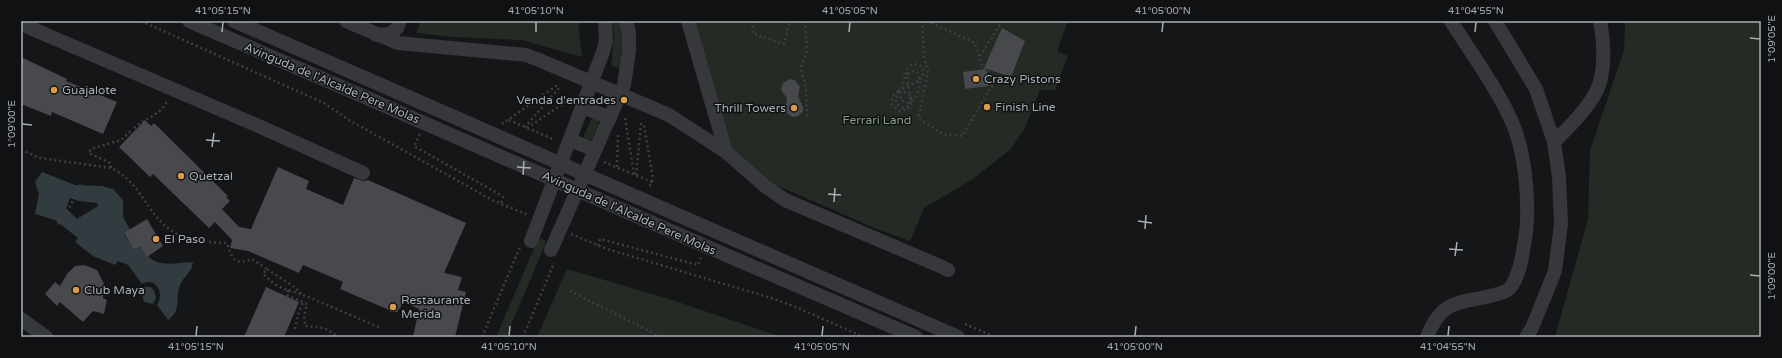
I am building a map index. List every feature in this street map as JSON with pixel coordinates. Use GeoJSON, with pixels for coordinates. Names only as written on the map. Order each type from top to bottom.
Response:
{"type":"FeatureCollection","features":[{"type":"Feature","properties":{"kind":"street","name":"Avinguda de l'Alcalde Pere Molas"},"geometry":{"type":"LineString","coordinates":[[189,21],[916,337]]}},
{"type":"Feature","properties":{"kind":"street","name":"Avinguda de l'Alcalde Pere Molas"},"geometry":{"type":"LineString","coordinates":[[234,21],[958,337]]}},
{"type":"Feature","properties":{"kind":"street"},"geometry":{"type":"LineString","coordinates":[[346,21],[388,41],[407,45],[519,54],[539,60],[669,115],[726,152],[765,186],[785,200],[948,270]]}},
{"type":"Feature","properties":{"kind":"street"},"geometry":{"type":"LineString","coordinates":[[375,34],[391,34],[397,28],[400,21]]}},
{"type":"Feature","properties":{"kind":"street"},"geometry":{"type":"LineString","coordinates":[[605,21],[606,40],[603,52],[596,72],[577,102],[569,143],[531,241],[539,234],[546,235],[552,241],[551,250],[594,154],[614,123],[624,85],[629,51],[629,32],[626,21]]}},
{"type":"Feature","properties":{"kind":"street"},"geometry":{"type":"LineString","coordinates":[[688,21],[726,152]]}},
{"type":"Feature","properties":{"kind":"street"},"geometry":{"type":"LineString","coordinates":[[1427,337],[1430,329],[1441,313],[1451,305],[1462,301],[1502,293],[1510,288],[1521,260],[1526,232],[1528,196],[1521,155],[1512,123],[1494,90],[1451,21]]}},
{"type":"Feature","properties":{"kind":"street"},"geometry":{"type":"LineString","coordinates":[[1496,21],[1536,89],[1554,142],[1561,198],[1561,224],[1555,271],[1532,328],[1526,337]]}},
{"type":"Feature","properties":{"kind":"street"},"geometry":{"type":"LineString","coordinates":[[1554,142],[1578,117],[1596,91],[1603,65],[1600,21]]}},
{"type":"Feature","properties":{"kind":"street"},"geometry":{"type":"LineString","coordinates":[[21,24],[263,128],[363,173]]}},
{"type":"Feature","properties":{"kind":"street"},"geometry":{"type":"LineString","coordinates":[[577,102],[614,123]]}},
{"type":"Feature","properties":{"kind":"street"},"geometry":{"type":"LineString","coordinates":[[569,143],[594,154]]}},
{"type":"Feature","properties":{"kind":"street"},"geometry":{"type":"LineString","coordinates":[[21,319],[46,337]]}},
{"type":"Feature","properties":{"kind":"path","name":"Avinguda de l'Alcalde Pere Molas"},"geometry":{"type":"LineString","coordinates":[[142,21],[324,103],[349,120],[501,203],[540,220]]}},
{"type":"Feature","properties":{"kind":"path"},"geometry":{"type":"LineString","coordinates":[[754,21],[752,33],[784,44],[790,21]]}},
{"type":"Feature","properties":{"kind":"path"},"geometry":{"type":"LineString","coordinates":[[805,21],[807,50],[801,68],[806,89],[807,118]]}},
{"type":"Feature","properties":{"kind":"path"},"geometry":{"type":"LineString","coordinates":[[922,21],[924,57],[928,72],[918,118],[943,134],[962,136],[992,86],[991,76],[988,70],[983,68],[975,43],[927,21]]}},
{"type":"Feature","properties":{"kind":"path"},"geometry":{"type":"LineString","coordinates":[[979,56],[1002,21]]}},
{"type":"Feature","properties":{"kind":"path"},"geometry":{"type":"LineString","coordinates":[[911,103],[901,100],[899,92],[907,69],[911,65],[918,64],[923,68],[923,74],[915,98],[909,108],[901,111],[895,109],[891,100],[892,95],[899,92],[920,80]]}},
{"type":"Feature","properties":{"kind":"path"},"geometry":{"type":"LineString","coordinates":[[911,103],[907,80],[908,74],[912,71],[917,72],[920,80]]}},
{"type":"Feature","properties":{"kind":"path"},"geometry":{"type":"LineString","coordinates":[[503,124],[556,86],[559,88],[526,128]]}},
{"type":"Feature","properties":{"kind":"path"},"geometry":{"type":"LineString","coordinates":[[134,128],[144,120],[161,111],[166,103],[171,89]]}},
{"type":"Feature","properties":{"kind":"path"},"geometry":{"type":"LineString","coordinates":[[899,92],[909,94]]}},
{"type":"Feature","properties":{"kind":"path"},"geometry":{"type":"LineString","coordinates":[[526,128],[577,102]]}},
{"type":"Feature","properties":{"kind":"path"},"geometry":{"type":"LineString","coordinates":[[624,112],[635,175]]}},
{"type":"Feature","properties":{"kind":"path"},"geometry":{"type":"LineString","coordinates":[[508,120],[569,143]]}},
{"type":"Feature","properties":{"kind":"path"},"geometry":{"type":"LineString","coordinates":[[425,123],[414,146],[503,197],[501,203]]}},
{"type":"Feature","properties":{"kind":"path"},"geometry":{"type":"LineString","coordinates":[[614,123],[617,167]]}},
{"type":"Feature","properties":{"kind":"path"},"geometry":{"type":"LineString","coordinates":[[594,154],[617,167],[635,175],[652,180],[644,124],[641,124],[635,175]]}},
{"type":"Feature","properties":{"kind":"path"},"geometry":{"type":"LineString","coordinates":[[111,168],[110,163],[89,153],[90,149],[122,140],[131,131]]}},
{"type":"Feature","properties":{"kind":"path"},"geometry":{"type":"LineString","coordinates":[[21,150],[40,158],[111,168],[124,175],[140,193],[160,221],[176,234],[193,240],[227,243],[232,257],[237,261],[244,262],[252,259],[286,283],[298,289],[301,294]]}},
{"type":"Feature","properties":{"kind":"path"},"geometry":{"type":"LineString","coordinates":[[58,224],[71,205],[80,184]]}},
{"type":"Feature","properties":{"kind":"path"},"geometry":{"type":"LineString","coordinates":[[560,229],[598,246],[771,298],[798,308],[864,337]]}},
{"type":"Feature","properties":{"kind":"path"},"geometry":{"type":"LineString","coordinates":[[598,246],[600,239],[687,262]]}},
{"type":"Feature","properties":{"kind":"path"},"geometry":{"type":"LineString","coordinates":[[267,270],[263,274],[274,284],[381,328]]}},
{"type":"Feature","properties":{"kind":"path"},"geometry":{"type":"LineString","coordinates":[[288,290],[287,295],[307,304],[304,316],[305,326],[324,328],[339,337]]}},
{"type":"Feature","properties":{"kind":"path"},"geometry":{"type":"LineString","coordinates":[[570,291],[661,337]]}},
{"type":"Feature","properties":{"kind":"path"},"geometry":{"type":"LineString","coordinates":[[295,329],[303,302]]}},
{"type":"Feature","properties":{"kind":"green space"},"geometry":{"type":"Polygon","coordinates":[[[421,21],[578,21],[582,57],[522,40],[453,37],[416,33],[421,21]]]}},
{"type":"Feature","properties":{"kind":"green space"},"geometry":{"type":"Polygon","coordinates":[[[612,21],[621,21],[623,34],[620,68],[611,66],[614,34],[612,21]]]}},
{"type":"Feature","properties":{"kind":"green space","name":"Ferrari Land"},"geometry":{"type":"Polygon","coordinates":[[[693,21],[1068,21],[1057,51],[1068,56],[1055,90],[1040,90],[1024,129],[1011,149],[973,179],[924,208],[910,241],[877,229],[776,185],[746,163],[731,148],[693,21]]]}},
{"type":"Feature","properties":{"kind":"green space"},"geometry":{"type":"Polygon","coordinates":[[[1625,21],[1761,21],[1761,337],[1555,337],[1588,219],[1590,151],[1624,50],[1625,21]]]}},
{"type":"Feature","properties":{"kind":"green space"},"geometry":{"type":"Polygon","coordinates":[[[592,118],[597,119],[599,123],[592,139],[589,141],[584,138],[584,135],[592,118]]]}},
{"type":"Feature","properties":{"kind":"green space"},"geometry":{"type":"Polygon","coordinates":[[[540,239],[545,240],[545,245],[506,337],[496,337],[537,241],[540,239]]]}},
{"type":"Feature","properties":{"kind":"green space"},"geometry":{"type":"Polygon","coordinates":[[[567,269],[669,299],[782,337],[537,337],[567,269]]]}},
{"type":"Feature","properties":{"kind":"shaded area"},"geometry":{"type":"Polygon","coordinates":[[[42,172],[75,185],[102,186],[113,189],[123,200],[123,217],[130,230],[124,234],[134,250],[140,246],[151,259],[157,262],[169,264],[193,262],[179,288],[177,307],[173,316],[168,320],[157,305],[160,296],[158,287],[155,284],[147,282],[142,284],[128,265],[118,261],[115,265],[93,256],[75,242],[78,238],[55,220],[35,214],[39,194],[35,182],[42,172]],[[70,198],[66,208],[77,219],[98,206],[97,203],[79,201],[70,198]]]}},
{"type":"Feature","properties":{"kind":"shaded area"},"geometry":{"type":"Polygon","coordinates":[[[145,287],[150,287],[154,290],[156,298],[153,304],[144,302],[142,294],[145,287]]]}},
{"type":"Feature","properties":{"kind":"building"},"geometry":{"type":"Polygon","coordinates":[[[1002,28],[1025,41],[1011,77],[984,68],[1002,28]]]}},
{"type":"Feature","properties":{"kind":"building","name":"Guajalote"},"geometry":{"type":"Polygon","coordinates":[[[21,57],[67,79],[66,81],[117,102],[103,134],[52,112],[51,116],[21,104],[21,57]]]}},
{"type":"Feature","properties":{"kind":"building","name":"Crazy Pistons"},"geometry":{"type":"Polygon","coordinates":[[[986,69],[989,86],[965,89],[963,72],[986,69]]]}},
{"type":"Feature","properties":{"kind":"building"},"geometry":{"type":"Polygon","coordinates":[[[790,79],[795,80],[800,87],[798,96],[803,107],[803,111],[798,116],[792,117],[785,109],[787,98],[781,90],[783,83],[790,79]]]}},
{"type":"Feature","properties":{"kind":"building"},"geometry":{"type":"Polygon","coordinates":[[[145,120],[151,126],[154,123],[228,196],[226,197],[230,201],[222,209],[239,227],[251,229],[278,167],[309,181],[306,189],[343,205],[354,178],[363,181],[368,180],[466,223],[444,273],[462,277],[458,290],[466,292],[455,337],[413,337],[419,309],[404,302],[397,312],[391,312],[340,289],[343,282],[303,265],[299,273],[248,251],[230,248],[232,240],[215,222],[209,228],[153,174],[150,177],[119,147],[145,120]]]}},
{"type":"Feature","properties":{"kind":"building"},"geometry":{"type":"Polygon","coordinates":[[[147,219],[163,246],[147,257],[140,246],[134,250],[124,233],[147,219]]]}},
{"type":"Feature","properties":{"kind":"building","name":"Club Maya"},"geometry":{"type":"Polygon","coordinates":[[[84,265],[97,270],[104,284],[103,298],[107,300],[104,314],[93,311],[83,322],[60,302],[57,306],[45,294],[55,282],[60,286],[67,274],[75,266],[84,265]]]}},
{"type":"Feature","properties":{"kind":"building"},"geometry":{"type":"Polygon","coordinates":[[[266,287],[299,302],[284,337],[244,337],[266,287]]]}},
{"type":"Feature","properties":{"kind":"place","name":"Crazy Pistons"},"geometry":{"type":"Point","coordinates":[976,79]}},
{"type":"Feature","properties":{"kind":"place","name":"Guajalote"},"geometry":{"type":"Point","coordinates":[54,90]}},
{"type":"Feature","properties":{"kind":"place","name":"Venda d'entrades"},"geometry":{"type":"Point","coordinates":[624,100]}},
{"type":"Feature","properties":{"kind":"place","name":"Finish Line"},"geometry":{"type":"Point","coordinates":[987,107]}},
{"type":"Feature","properties":{"kind":"place","name":"Thrill Towers"},"geometry":{"type":"Point","coordinates":[794,108]}},
{"type":"Feature","properties":{"kind":"place","name":"Quetzal"},"geometry":{"type":"Point","coordinates":[181,176]}},
{"type":"Feature","properties":{"kind":"place","name":"El Paso"},"geometry":{"type":"Point","coordinates":[156,239]}},
{"type":"Feature","properties":{"kind":"place","name":"Club Maya"},"geometry":{"type":"Point","coordinates":[76,290]}},
{"type":"Feature","properties":{"kind":"place","name":"Restaurante Merida"},"geometry":{"type":"Point","coordinates":[393,307]}}]}
